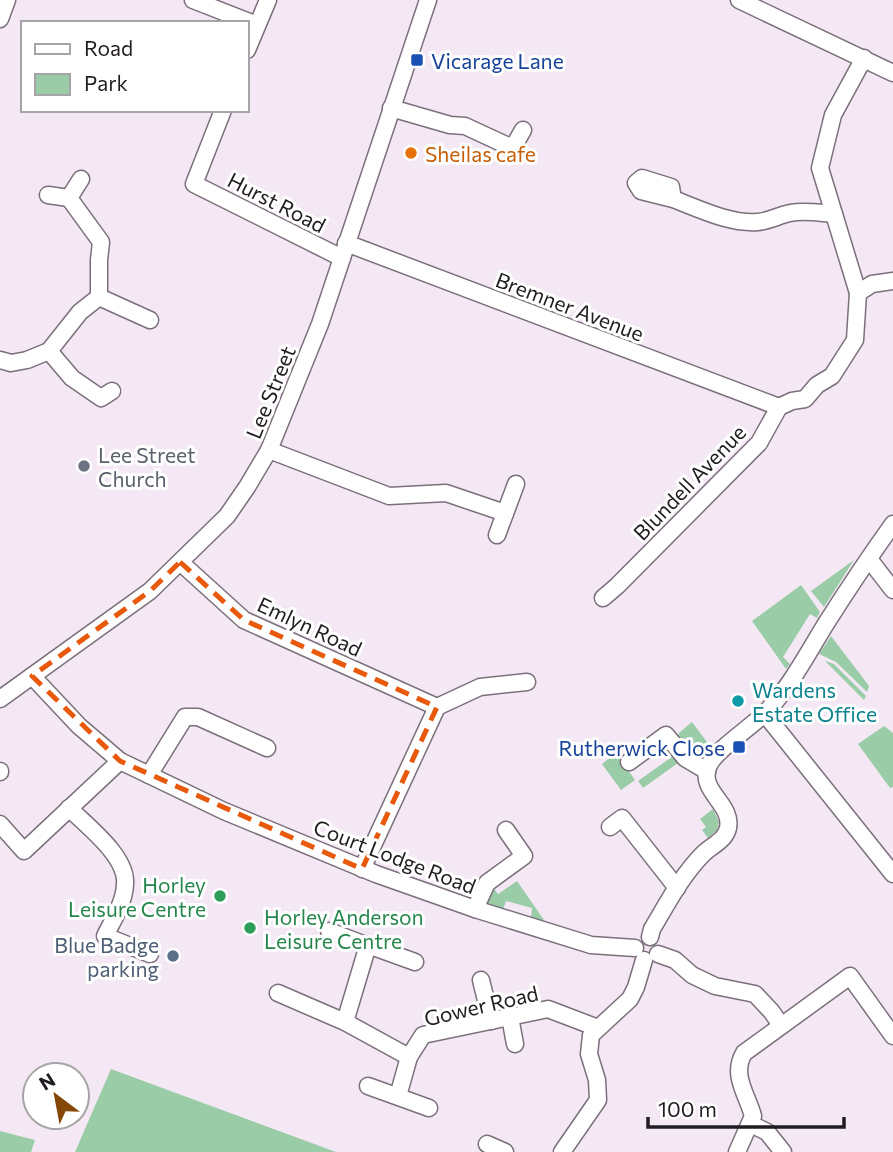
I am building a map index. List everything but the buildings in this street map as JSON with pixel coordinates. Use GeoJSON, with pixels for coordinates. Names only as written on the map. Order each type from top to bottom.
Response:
{"type":"FeatureCollection","features":[{"type":"Feature","properties":{"kind":"street"},"geometry":{"type":"LineString","coordinates":[[0,19],[7,0]]}},
{"type":"Feature","properties":{"kind":"street"},"geometry":{"type":"LineString","coordinates":[[193,0],[247,21]]}},
{"type":"Feature","properties":{"kind":"street"},"geometry":{"type":"LineString","coordinates":[[248,48],[268,0]]}},
{"type":"Feature","properties":{"kind":"street","name":"Lee Street"},"geometry":{"type":"LineString","coordinates":[[0,699],[150,591],[227,516],[270,450],[320,324],[428,0]]}},
{"type":"Feature","properties":{"kind":"street"},"geometry":{"type":"LineString","coordinates":[[739,0],[893,73]]}},
{"type":"Feature","properties":{"kind":"street"},"geometry":{"type":"LineString","coordinates":[[248,21],[257,25]]}},
{"type":"Feature","properties":{"kind":"street"},"geometry":{"type":"LineString","coordinates":[[779,407],[804,399],[817,385],[832,376],[855,340],[858,293],[820,168],[833,116],[864,58]]}},
{"type":"Feature","properties":{"kind":"street"},"geometry":{"type":"LineString","coordinates":[[391,108],[450,125],[465,126],[508,146],[515,144],[523,130]]}},
{"type":"Feature","properties":{"kind":"street","name":"Hurst Road"},"geometry":{"type":"LineString","coordinates":[[222,112],[194,184],[344,251]]}},
{"type":"Feature","properties":{"kind":"street"},"geometry":{"type":"LineString","coordinates":[[69,198],[81,179]]}},
{"type":"Feature","properties":{"kind":"street"},"geometry":{"type":"LineString","coordinates":[[48,195],[69,198]]}},
{"type":"Feature","properties":{"kind":"street"},"geometry":{"type":"LineString","coordinates":[[69,198],[101,242],[99,297]]}},
{"type":"Feature","properties":{"kind":"street"},"geometry":{"type":"LineString","coordinates":[[673,199],[723,218],[743,222],[760,222],[793,212],[834,214]]}},
{"type":"Feature","properties":{"kind":"street","name":"Bremner Avenue"},"geometry":{"type":"LineString","coordinates":[[344,251],[779,407]]}},
{"type":"Feature","properties":{"kind":"street"},"geometry":{"type":"LineString","coordinates":[[858,293],[872,284],[893,281]]}},
{"type":"Feature","properties":{"kind":"street"},"geometry":{"type":"LineString","coordinates":[[99,297],[150,320]]}},
{"type":"Feature","properties":{"kind":"street"},"geometry":{"type":"LineString","coordinates":[[0,360],[11,363],[49,351],[80,312],[99,297]]}},
{"type":"Feature","properties":{"kind":"street"},"geometry":{"type":"LineString","coordinates":[[49,351],[72,378],[104,400]]}},
{"type":"Feature","properties":{"kind":"street","name":"Blundell Avenue"},"geometry":{"type":"LineString","coordinates":[[603,598],[760,443],[779,407]]}},
{"type":"Feature","properties":{"kind":"street"},"geometry":{"type":"LineString","coordinates":[[270,450],[389,496],[446,493],[505,513]]}},
{"type":"Feature","properties":{"kind":"street"},"geometry":{"type":"LineString","coordinates":[[497,535],[516,484]]}},
{"type":"Feature","properties":{"kind":"street"},"geometry":{"type":"LineString","coordinates":[[562,1152],[598,1100],[597,1080],[589,1054],[591,1035],[630,999],[645,954],[641,938],[650,937],[652,929],[677,888],[704,853],[720,842],[727,833],[729,824],[726,811],[706,781],[710,762],[765,713],[786,689],[893,524]]}},
{"type":"Feature","properties":{"kind":"street"},"geometry":{"type":"LineString","coordinates":[[869,559],[893,590]]}},
{"type":"Feature","properties":{"kind":"street","name":"Emlyn Road"},"geometry":{"type":"LineString","coordinates":[[180,562],[244,620],[437,707]]}},
{"type":"Feature","properties":{"kind":"street","name":"Court Lodge Road"},"geometry":{"type":"LineString","coordinates":[[32,676],[79,726],[120,761],[225,811],[362,869],[475,909],[591,945],[645,954]]}},
{"type":"Feature","properties":{"kind":"street"},"geometry":{"type":"LineString","coordinates":[[362,869],[437,707],[480,687],[527,682]]}},
{"type":"Feature","properties":{"kind":"street"},"geometry":{"type":"LineString","coordinates":[[765,713],[890,865]]}},
{"type":"Feature","properties":{"kind":"street"},"geometry":{"type":"LineString","coordinates":[[149,775],[185,717],[198,717],[267,748]]}},
{"type":"Feature","properties":{"kind":"street"},"geometry":{"type":"LineString","coordinates":[[629,762],[666,735],[685,758],[707,771]]}},
{"type":"Feature","properties":{"kind":"street"},"geometry":{"type":"LineString","coordinates":[[0,824],[24,851],[120,761]]}},
{"type":"Feature","properties":{"kind":"street"},"geometry":{"type":"LineString","coordinates":[[69,808],[111,851],[123,868],[123,895],[105,936],[150,954]]}},
{"type":"Feature","properties":{"kind":"street"},"geometry":{"type":"LineString","coordinates":[[610,827],[622,818],[677,888]]}},
{"type":"Feature","properties":{"kind":"street"},"geometry":{"type":"LineString","coordinates":[[475,909],[487,883],[524,856],[506,830]]}},
{"type":"Feature","properties":{"kind":"street"},"geometry":{"type":"LineString","coordinates":[[329,931],[415,962]]}},
{"type":"Feature","properties":{"kind":"street"},"geometry":{"type":"LineString","coordinates":[[345,1022],[368,946]]}},
{"type":"Feature","properties":{"kind":"street"},"geometry":{"type":"LineString","coordinates":[[645,954],[675,960],[692,975],[715,986],[755,994],[781,1025]]}},
{"type":"Feature","properties":{"kind":"street"},"geometry":{"type":"LineString","coordinates":[[737,1152],[753,1116],[738,1077],[737,1067],[744,1054],[781,1025],[850,976],[893,1036]]}},
{"type":"Feature","properties":{"kind":"street"},"geometry":{"type":"LineString","coordinates":[[481,980],[491,1021]]}},
{"type":"Feature","properties":{"kind":"street"},"geometry":{"type":"LineString","coordinates":[[278,993],[345,1022],[409,1057],[398,1096]]}},
{"type":"Feature","properties":{"kind":"street","name":"Gower Road"},"geometry":{"type":"LineString","coordinates":[[409,1057],[423,1035],[548,1009],[598,1028]]}},
{"type":"Feature","properties":{"kind":"street"},"geometry":{"type":"LineString","coordinates":[[510,1017],[515,1044]]}},
{"type":"Feature","properties":{"kind":"street"},"geometry":{"type":"LineString","coordinates":[[368,1086],[429,1108]]}},
{"type":"Feature","properties":{"kind":"street"},"geometry":{"type":"LineString","coordinates":[[751,1124],[767,1132],[783,1152]]}},
{"type":"Feature","properties":{"kind":"street"},"geometry":{"type":"LineString","coordinates":[[487,1144],[505,1152]]}},
{"type":"Feature","properties":{"kind":"highlighted area"},"geometry":{"type":"Polygon","coordinates":[[[180,562],[244,620],[437,707],[362,869],[120,761],[32,676],[150,591],[180,562]]]}},
{"type":"Feature","properties":{"kind":"green space"},"geometry":{"type":"Polygon","coordinates":[[[854,560],[824,607],[811,591],[854,560]]]}},
{"type":"Feature","properties":{"kind":"green space"},"geometry":{"type":"Polygon","coordinates":[[[801,585],[820,612],[817,618],[810,614],[783,657],[790,664],[786,669],[752,621],[801,585]]]}},
{"type":"Feature","properties":{"kind":"green space"},"geometry":{"type":"Polygon","coordinates":[[[831,636],[869,686],[867,692],[836,662],[819,654],[831,636]]]}},
{"type":"Feature","properties":{"kind":"green space"},"geometry":{"type":"Polygon","coordinates":[[[825,661],[834,664],[866,696],[864,700],[825,661]]]}},
{"type":"Feature","properties":{"kind":"green space"},"geometry":{"type":"Polygon","coordinates":[[[692,722],[712,749],[703,754],[689,752],[677,738],[692,722]]]}},
{"type":"Feature","properties":{"kind":"green space"},"geometry":{"type":"Polygon","coordinates":[[[884,726],[893,733],[893,787],[890,788],[858,744],[884,726]]]}},
{"type":"Feature","properties":{"kind":"green space"},"geometry":{"type":"Polygon","coordinates":[[[616,753],[635,780],[621,790],[602,764],[616,753]]]}},
{"type":"Feature","properties":{"kind":"green space"},"geometry":{"type":"Polygon","coordinates":[[[673,756],[678,763],[643,788],[638,781],[673,756]]]}},
{"type":"Feature","properties":{"kind":"green space"},"geometry":{"type":"Polygon","coordinates":[[[713,809],[719,822],[717,830],[708,838],[702,830],[706,827],[700,819],[713,809]]]}},
{"type":"Feature","properties":{"kind":"green space"},"geometry":{"type":"Polygon","coordinates":[[[517,881],[546,923],[531,918],[532,908],[506,901],[503,910],[485,902],[492,886],[498,894],[517,881]]]}},
{"type":"Feature","properties":{"kind":"green space"},"geometry":{"type":"Polygon","coordinates":[[[111,1069],[336,1152],[75,1152],[84,1131],[91,1131],[91,1115],[111,1069]]]}},
{"type":"Feature","properties":{"kind":"green space"},"geometry":{"type":"Polygon","coordinates":[[[0,1131],[35,1140],[31,1152],[0,1152],[0,1131]]]}},
{"type":"Feature","properties":{"kind":"place","name":"Vicarage Lane"},"geometry":{"type":"Point","coordinates":[417,60]}},
{"type":"Feature","properties":{"kind":"place","name":"Sheilas cafe"},"geometry":{"type":"Point","coordinates":[411,153]}},
{"type":"Feature","properties":{"kind":"place","name":"Lee Street Church"},"geometry":{"type":"Point","coordinates":[84,466]}},
{"type":"Feature","properties":{"kind":"place","name":"Wardens Estate Office"},"geometry":{"type":"Point","coordinates":[738,701]}},
{"type":"Feature","properties":{"kind":"place","name":"Rutherwick Close"},"geometry":{"type":"Point","coordinates":[739,747]}},
{"type":"Feature","properties":{"kind":"place","name":"Horley Leisure Centre"},"geometry":{"type":"Point","coordinates":[220,896]}},
{"type":"Feature","properties":{"kind":"place","name":"Horley Anderson Leisure Centre"},"geometry":{"type":"Point","coordinates":[250,928]}},
{"type":"Feature","properties":{"kind":"place","name":"Blue Badge parking"},"geometry":{"type":"Point","coordinates":[173,956]}}]}
